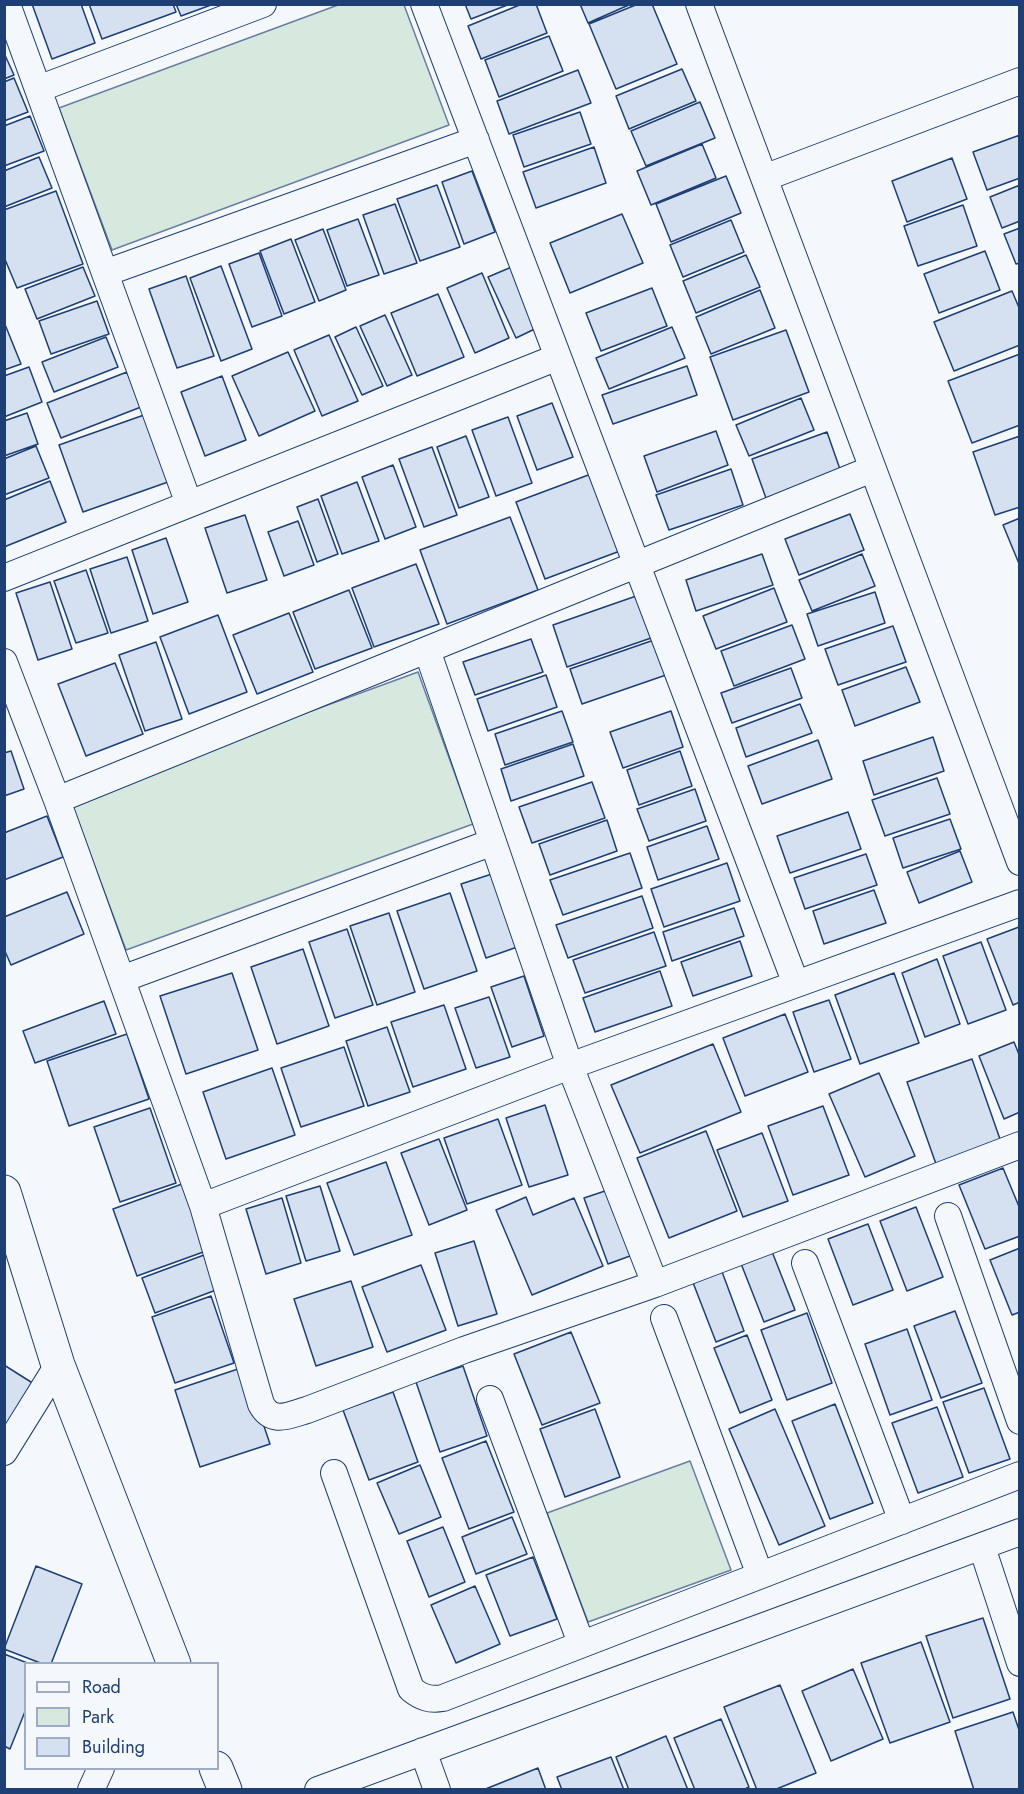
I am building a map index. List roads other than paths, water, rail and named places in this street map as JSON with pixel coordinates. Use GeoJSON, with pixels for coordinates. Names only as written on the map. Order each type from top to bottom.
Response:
{"type":"FeatureCollection","features":[{"type":"Feature","properties":{"kind":"street"},"geometry":{"type":"LineString","coordinates":[[7,4],[189,504]]}},
{"type":"Feature","properties":{"kind":"street"},"geometry":{"type":"LineString","coordinates":[[38,89],[263,4]]}},
{"type":"Feature","properties":{"kind":"street"},"geometry":{"type":"LineString","coordinates":[[424,4],[796,984]]}},
{"type":"Feature","properties":{"kind":"street"},"geometry":{"type":"LineString","coordinates":[[699,4],[1020,862]]}},
{"type":"Feature","properties":{"kind":"street"},"geometry":{"type":"LineString","coordinates":[[764,178],[1020,81]]}},
{"type":"Feature","properties":{"kind":"street"},"geometry":{"type":"LineString","coordinates":[[105,273],[476,140]]}},
{"type":"Feature","properties":{"kind":"street"},"geometry":{"type":"LineString","coordinates":[[4,578],[558,357]]}},
{"type":"Feature","properties":{"kind":"street"},"geometry":{"type":"LineString","coordinates":[[57,800],[872,469]]}},
{"type":"Feature","properties":{"kind":"street"},"geometry":{"type":"LineString","coordinates":[[427,650],[570,1066],[655,1284]]}},
{"type":"Feature","properties":{"kind":"street"},"geometry":{"type":"LineString","coordinates":[[4,662],[57,800],[203,1206],[261,1404],[265,1412],[271,1416],[280,1417],[317,1406],[464,1350],[655,1284],[1020,1145]]}},
{"type":"Feature","properties":{"kind":"street"},"geometry":{"type":"LineString","coordinates":[[122,979],[493,842]]}},
{"type":"Feature","properties":{"kind":"street"},"geometry":{"type":"LineString","coordinates":[[203,1206],[570,1066],[1020,903]]}},
{"type":"Feature","properties":{"kind":"street"},"geometry":{"type":"LineString","coordinates":[[7,1205],[58,1365],[167,1658]]}},
{"type":"Feature","properties":{"kind":"street"},"geometry":{"type":"LineString","coordinates":[[948,1216],[1020,1421]]}},
{"type":"Feature","properties":{"kind":"street"},"geometry":{"type":"LineString","coordinates":[[805,1263],[902,1521]]}},
{"type":"Feature","properties":{"kind":"street"},"geometry":{"type":"LineString","coordinates":[[664,1318],[760,1575]]}},
{"type":"Feature","properties":{"kind":"street"},"geometry":{"type":"LineString","coordinates":[[4,1452],[58,1365]]}},
{"type":"Feature","properties":{"kind":"street"},"geometry":{"type":"LineString","coordinates":[[490,1399],[581,1643]]}},
{"type":"Feature","properties":{"kind":"street"},"geometry":{"type":"LineString","coordinates":[[334,1473],[411,1689],[431,1700],[443,1698],[1020,1475]]}},
{"type":"Feature","properties":{"kind":"street"},"geometry":{"type":"LineString","coordinates":[[318,1790],[1020,1532]]}},
{"type":"Feature","properties":{"kind":"street"},"geometry":{"type":"LineString","coordinates":[[982,1546],[1020,1663]]}},
{"type":"Feature","properties":{"kind":"street"},"geometry":{"type":"LineString","coordinates":[[423,1751],[437,1790]]}},
{"type":"Feature","properties":{"kind":"street"},"geometry":{"type":"LineString","coordinates":[[91,1790],[100,1770]]}},
{"type":"Feature","properties":{"kind":"street"},"geometry":{"type":"LineString","coordinates":[[217,1770],[225,1790]]}}]}
